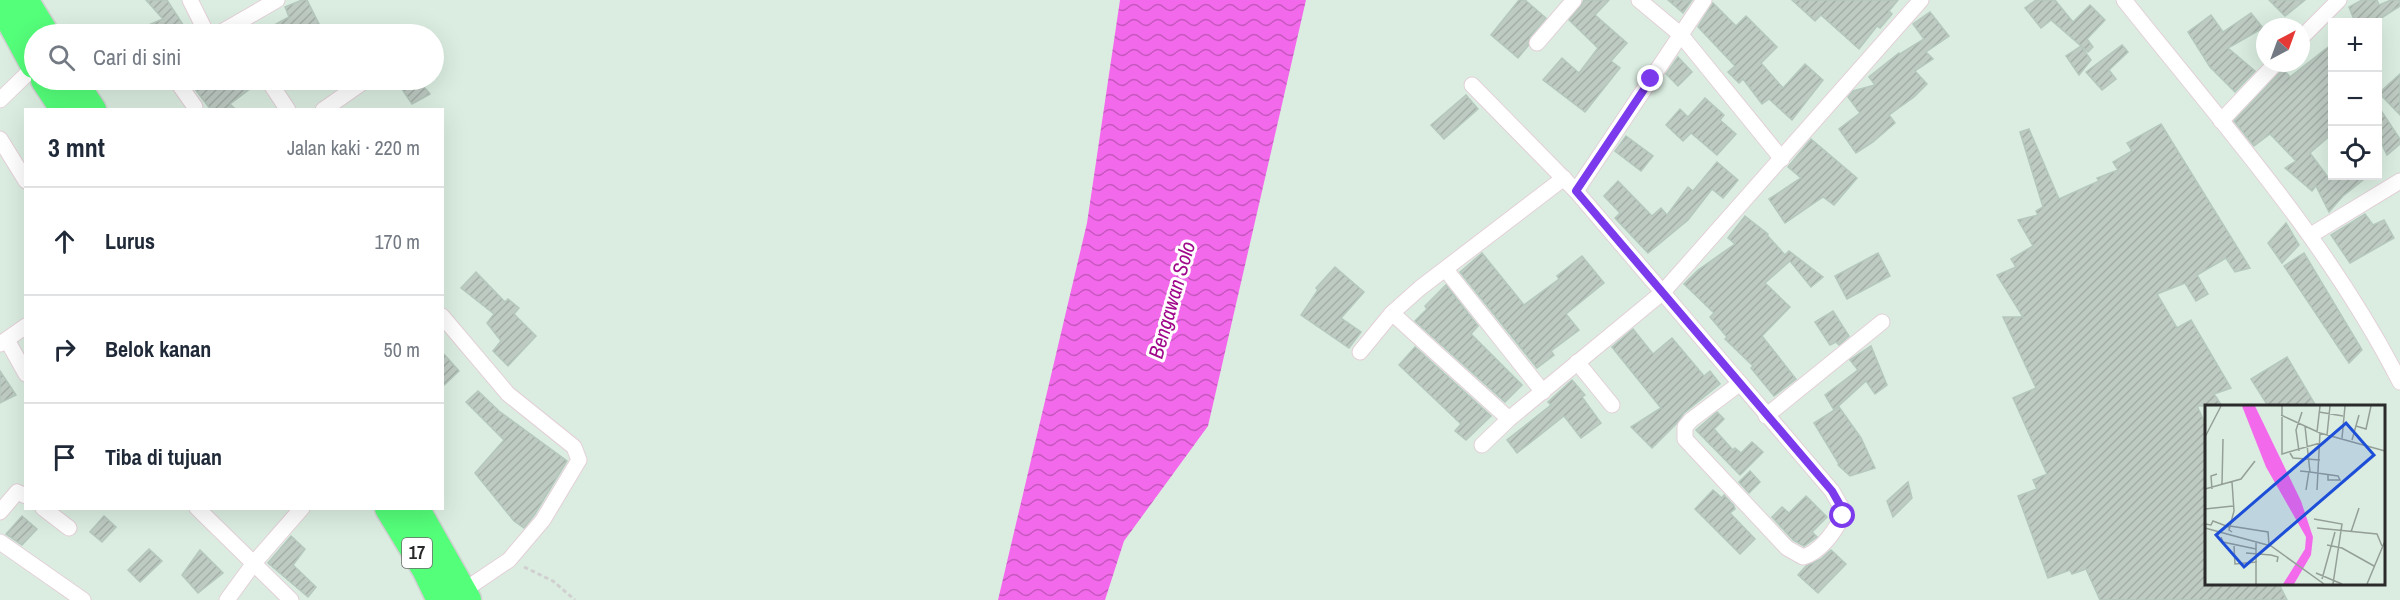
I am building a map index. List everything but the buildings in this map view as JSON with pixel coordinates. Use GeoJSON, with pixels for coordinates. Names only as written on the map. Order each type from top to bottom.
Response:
{"type":"FeatureCollection","features":[{"type":"Feature","properties":{"kind":"highway"},"geometry":{"type":"LineString","coordinates":[[24,0],[39,24]]}},
{"type":"Feature","properties":{"kind":"highway"},"geometry":{"type":"LineString","coordinates":[[0,1],[24,47]]}},
{"type":"Feature","properties":{"kind":"highway"},"geometry":{"type":"LineString","coordinates":[[52,90],[64,108]]}},
{"type":"Feature","properties":{"kind":"highway"},"geometry":{"type":"LineString","coordinates":[[79,90],[91,108]]}},
{"type":"Feature","properties":{"kind":"highway","name":"17"},"geometry":{"type":"LineString","coordinates":[[390,510],[426,568],[457,597]]}},
{"type":"Feature","properties":{"kind":"highway","name":"17"},"geometry":{"type":"LineString","coordinates":[[416,510],[457,597]]}},
{"type":"Feature","properties":{"kind":"street"},"geometry":{"type":"LineString","coordinates":[[190,0],[202,24]]}},
{"type":"Feature","properties":{"kind":"street"},"geometry":{"type":"LineString","coordinates":[[245,24],[277,0]]}},
{"type":"Feature","properties":{"kind":"street"},"geometry":{"type":"LineString","coordinates":[[1537,44],[1574,0]]}},
{"type":"Feature","properties":{"kind":"street"},"geometry":{"type":"LineString","coordinates":[[1640,0],[1681,35],[1782,159]]}},
{"type":"Feature","properties":{"kind":"street"},"geometry":{"type":"LineString","coordinates":[[1576,191],[1704,0]]}},
{"type":"Feature","properties":{"kind":"street"},"geometry":{"type":"LineString","coordinates":[[1482,445],[1509,419],[1663,292],[1921,0]]}},
{"type":"Feature","properties":{"kind":"street"},"geometry":{"type":"LineString","coordinates":[[2124,0],[2311,235],[2345,285],[2400,381]]}},
{"type":"Feature","properties":{"kind":"street"},"geometry":{"type":"LineString","coordinates":[[2310,29],[2339,0]]}},
{"type":"Feature","properties":{"kind":"street"},"geometry":{"type":"LineString","coordinates":[[2221,122],[2268,72]]}},
{"type":"Feature","properties":{"kind":"street"},"geometry":{"type":"LineString","coordinates":[[0,100],[24,76]]}},
{"type":"Feature","properties":{"kind":"street"},"geometry":{"type":"LineString","coordinates":[[1472,85],[1576,191],[1738,384],[1832,491],[1844,512],[1827,539],[1811,555],[1803,557],[1787,548],[1685,439],[1685,427],[1691,420],[1738,384]]}},
{"type":"Feature","properties":{"kind":"street"},"geometry":{"type":"LineString","coordinates":[[183,90],[195,107]]}},
{"type":"Feature","properties":{"kind":"street"},"geometry":{"type":"LineString","coordinates":[[275,90],[287,108]]}},
{"type":"Feature","properties":{"kind":"street"},"geometry":{"type":"LineString","coordinates":[[326,108],[352,90]]}},
{"type":"Feature","properties":{"kind":"street"},"geometry":{"type":"LineString","coordinates":[[0,139],[24,179]]}},
{"type":"Feature","properties":{"kind":"street"},"geometry":{"type":"LineString","coordinates":[[1360,352],[1392,313],[1420,288],[1564,178]]}},
{"type":"Feature","properties":{"kind":"street"},"geometry":{"type":"LineString","coordinates":[[2311,235],[2400,181]]}},
{"type":"Feature","properties":{"kind":"street"},"geometry":{"type":"LineString","coordinates":[[1446,270],[1543,392]]}},
{"type":"Feature","properties":{"kind":"street"},"geometry":{"type":"LineString","coordinates":[[1392,313],[1509,419]]}},
{"type":"Feature","properties":{"kind":"street"},"geometry":{"type":"LineString","coordinates":[[444,318],[508,394],[570,442],[579,460],[543,520],[509,560],[457,597]]}},
{"type":"Feature","properties":{"kind":"street"},"geometry":{"type":"LineString","coordinates":[[1766,416],[1882,322]]}},
{"type":"Feature","properties":{"kind":"street"},"geometry":{"type":"LineString","coordinates":[[24,327],[3,342],[24,371]]}},
{"type":"Feature","properties":{"kind":"street"},"geometry":{"type":"LineString","coordinates":[[1577,362],[1612,405]]}},
{"type":"Feature","properties":{"kind":"street"},"geometry":{"type":"LineString","coordinates":[[0,512],[17,492],[24,495]]}},
{"type":"Feature","properties":{"kind":"street"},"geometry":{"type":"LineString","coordinates":[[46,510],[69,528]]}},
{"type":"Feature","properties":{"kind":"street"},"geometry":{"type":"LineString","coordinates":[[199,510],[291,600]]}},
{"type":"Feature","properties":{"kind":"street"},"geometry":{"type":"LineString","coordinates":[[227,600],[297,511]]}},
{"type":"Feature","properties":{"kind":"street"},"geometry":{"type":"LineString","coordinates":[[0,542],[84,600]]}},
{"type":"Feature","properties":{"kind":"path"},"geometry":{"type":"LineString","coordinates":[[509,560],[553,581],[576,600]]}},
{"type":"Feature","properties":{"kind":"water","name":"Bengawan Solo"},"geometry":{"type":"Polygon","coordinates":[[[1120,0],[1306,0],[1208,426],[1124,541],[1105,600],[998,600],[1087,223],[1120,0]]]}},
{"type":"Feature","properties":{"kind":"route"},"geometry":{"type":"LineString","coordinates":[[1651,79],[1576,191],[1738,384],[1832,491],[1844,512],[1843,516]]}}]}
